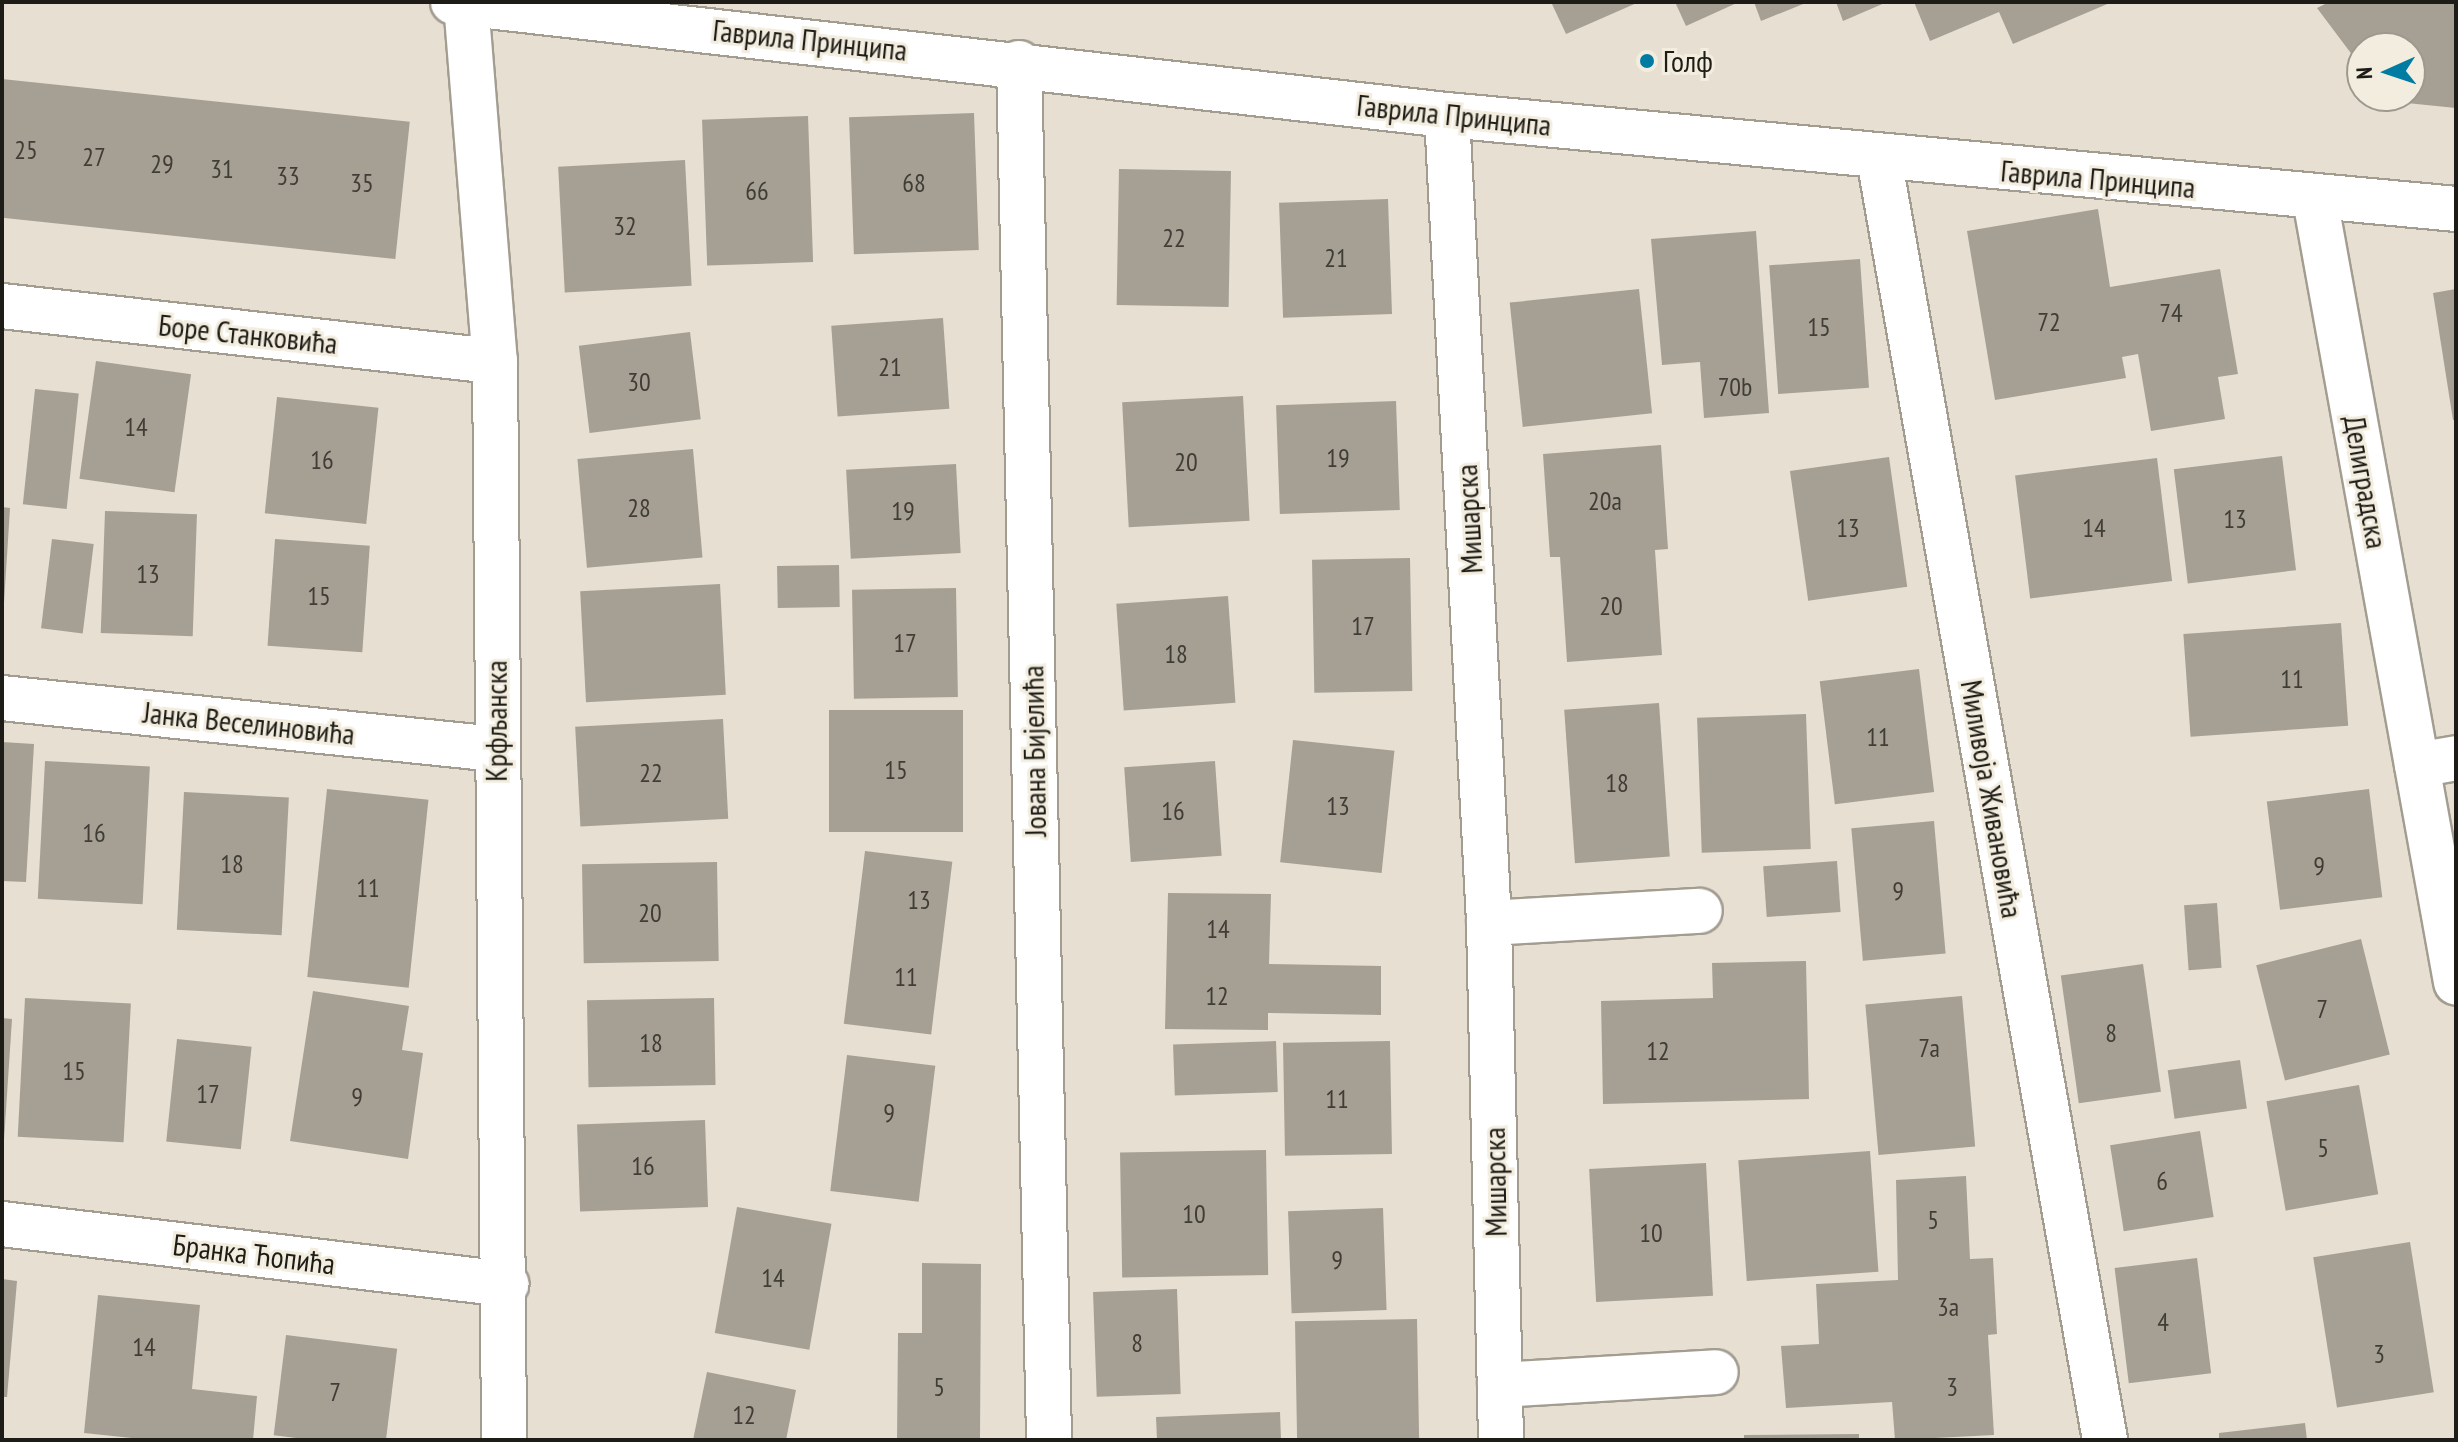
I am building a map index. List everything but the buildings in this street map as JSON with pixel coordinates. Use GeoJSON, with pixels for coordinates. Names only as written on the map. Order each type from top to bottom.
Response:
{"type":"FeatureCollection","features":[{"type":"Feature","properties":{"kind":"street","name":"Гаврила Принципа"},"geometry":{"type":"LineString","coordinates":[[459,3],[1019,63],[1447,115],[2315,199],[2456,209]]}},
{"type":"Feature","properties":{"kind":"street","name":"Крфљанска"},"geometry":{"type":"LineString","coordinates":[[459,3],[495,361],[495,749],[506,1284],[504,1440]]}},
{"type":"Feature","properties":{"kind":"street","name":"Јована Бијелића"},"geometry":{"type":"LineString","coordinates":[[1019,63],[1049,1440]]}},
{"type":"Feature","properties":{"kind":"street","name":"Мишарска"},"geometry":{"type":"LineString","coordinates":[[1447,115],[1489,923],[1501,1440]]}},
{"type":"Feature","properties":{"kind":"street","name":"Миливоја Живановића"},"geometry":{"type":"LineString","coordinates":[[1879,158],[2105,1440]]}},
{"type":"Feature","properties":{"kind":"street","name":"Делиградска"},"geometry":{"type":"LineString","coordinates":[[2315,199],[2436,762],[2456,982]]}},
{"type":"Feature","properties":{"kind":"street","name":"Боре Станковића"},"geometry":{"type":"LineString","coordinates":[[2,306],[495,361]]}},
{"type":"Feature","properties":{"kind":"street","name":"Јанка Веселиновића"},"geometry":{"type":"LineString","coordinates":[[2,698],[495,749]]}},
{"type":"Feature","properties":{"kind":"street"},"geometry":{"type":"LineString","coordinates":[[1489,923],[1700,911]]}},
{"type":"Feature","properties":{"kind":"street","name":"Бранка Ћопића"},"geometry":{"type":"LineString","coordinates":[[2,1224],[506,1284]]}},
{"type":"Feature","properties":{"kind":"street"},"geometry":{"type":"LineString","coordinates":[[1500,1385],[1716,1372]]}},
{"type":"Feature","properties":{"kind":"place","name":"Голф"},"geometry":{"type":"Point","coordinates":[1647,61]}}]}
